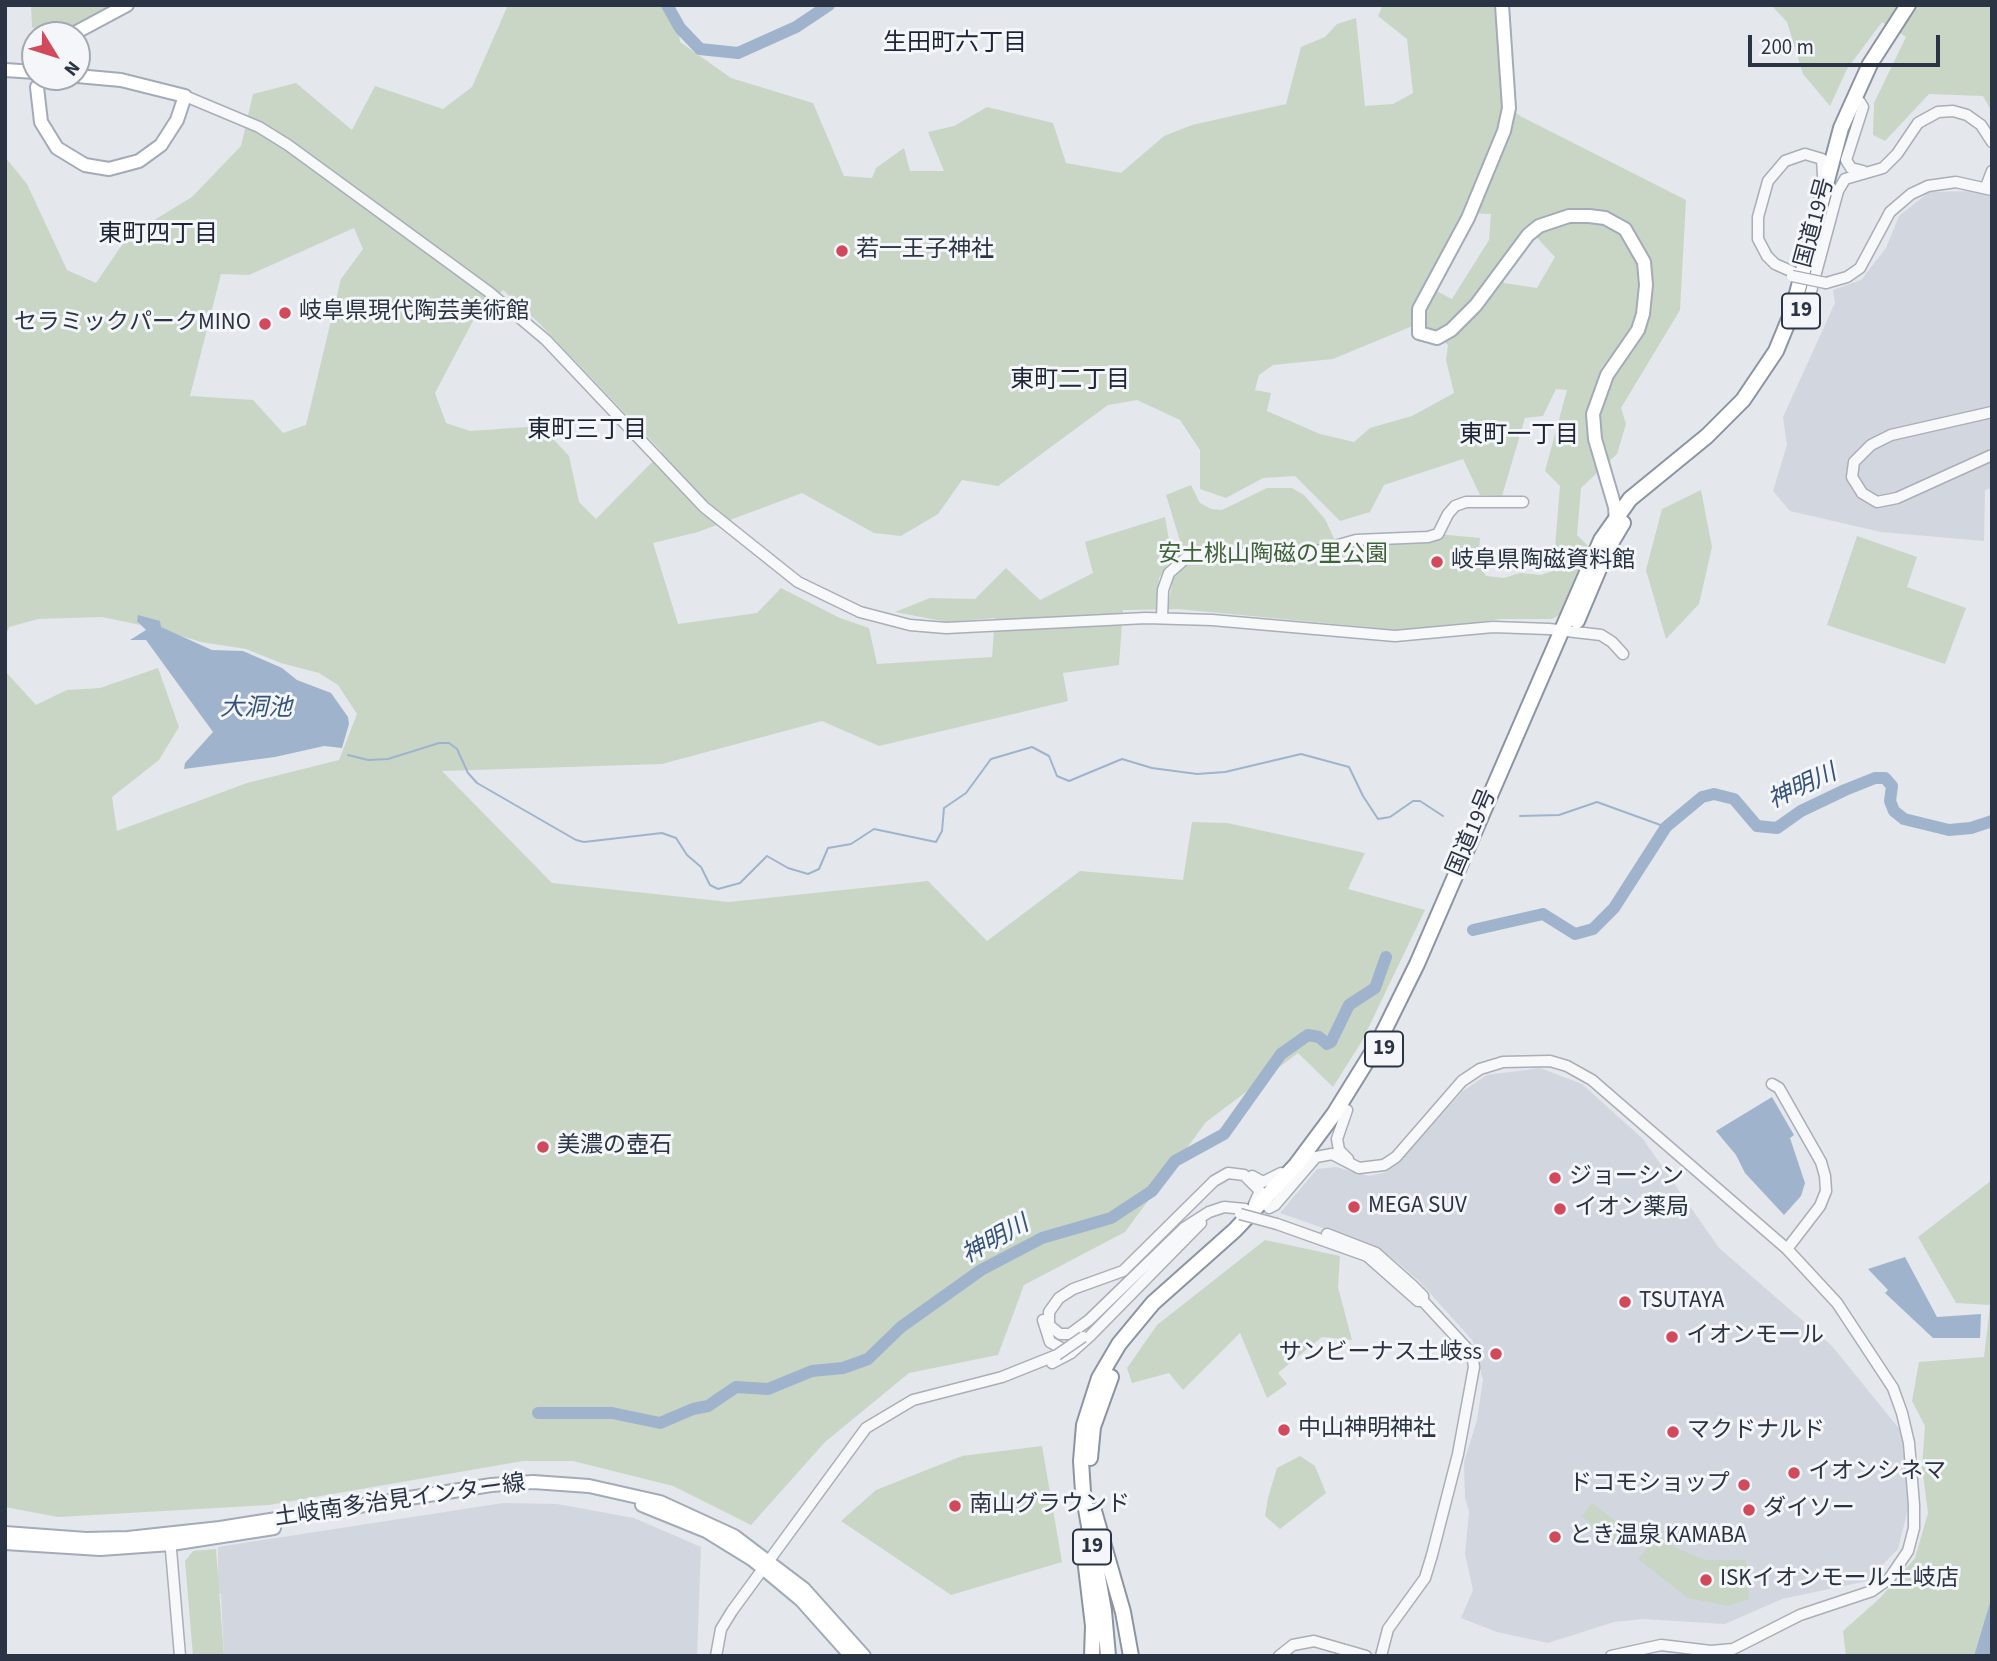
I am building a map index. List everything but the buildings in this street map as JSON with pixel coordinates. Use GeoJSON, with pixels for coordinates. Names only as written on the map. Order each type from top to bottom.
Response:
{"type":"FeatureCollection","features":[{"type":"Feature","properties":{"kind":"highway","name":"国道19号"},"geometry":{"type":"LineString","coordinates":[[1568,631],[1590,562],[1617,525],[1728,426],[1753,400],[1785,351],[1800,315],[1846,143],[1860,102],[1908,5]]}},
{"type":"Feature","properties":{"kind":"highway","name":"国道19号"},"geometry":{"type":"LineString","coordinates":[[1115,1656],[1110,1600],[1090,1490],[1090,1449],[1100,1402],[1115,1368],[1151,1319],[1274,1216],[1387,1043],[1568,631],[1630,499],[1707,436],[1743,400],[1769,364],[1788,326],[1840,128],[1870,64],[1917,5]]}},
{"type":"Feature","properties":{"kind":"highway","name":"国道19号"},"geometry":{"type":"LineString","coordinates":[[1108,1656],[1104,1611],[1083,1492],[1081,1437],[1091,1398],[1119,1344],[1153,1303],[1267,1197],[1341,1112]]}},
{"type":"Feature","properties":{"kind":"highway","name":"19"},"geometry":{"type":"LineString","coordinates":[[1081,1437],[1075,1465],[1093,1626],[1092,1656]]}},
{"type":"Feature","properties":{"kind":"highway","name":"19"},"geometry":{"type":"LineString","coordinates":[[1094,1511],[1123,1612],[1130,1656]]}},
{"type":"Feature","properties":{"kind":"main road"},"geometry":{"type":"LineString","coordinates":[[91,24],[127,5]]}},
{"type":"Feature","properties":{"kind":"main road"},"geometry":{"type":"LineString","coordinates":[[1502,5],[1509,108],[1504,131],[1468,218],[1419,309],[1419,333],[1437,338],[1451,331],[1476,305],[1528,235],[1539,226],[1569,216],[1588,216],[1605,218],[1625,229],[1644,262],[1646,285],[1638,330],[1608,375],[1593,414],[1595,439],[1612,495],[1617,525]]}},
{"type":"Feature","properties":{"kind":"main road"},"geometry":{"type":"LineString","coordinates":[[37,91],[41,122],[57,148],[85,165],[109,169],[139,161],[161,145],[177,120],[185,96],[121,80],[91,77]]}},
{"type":"Feature","properties":{"kind":"main road"},"geometry":{"type":"LineString","coordinates":[[1612,495],[1621,501],[1630,499]]}},
{"type":"Feature","properties":{"kind":"main road"},"geometry":{"type":"LineString","coordinates":[[1590,562],[1595,544],[1608,518],[1612,495]]}},
{"type":"Feature","properties":{"kind":"main road","name":"土岐南多治見インター線"},"geometry":{"type":"LineString","coordinates":[[5,1543],[100,1549],[480,1486],[565,1483],[610,1489],[660,1502],[702,1519],[817,1601],[864,1656]]}},
{"type":"Feature","properties":{"kind":"main road","name":"土岐南多治見インター線"},"geometry":{"type":"LineString","coordinates":[[5,1533],[86,1539],[170,1539]]}},
{"type":"Feature","properties":{"kind":"main road","name":"土岐南多治見インター線"},"geometry":{"type":"LineString","coordinates":[[767,1564],[851,1656]]}},
{"type":"Feature","properties":{"kind":"street"},"geometry":{"type":"LineString","coordinates":[[185,96],[259,127],[288,145],[489,292],[546,340],[704,507],[777,568],[820,594],[884,620],[946,628],[1162,618],[1395,636],[1493,627],[1601,635],[1623,654]]}},
{"type":"Feature","properties":{"kind":"street"},"geometry":{"type":"LineString","coordinates":[[1860,102],[1863,107],[1846,160],[1851,168],[1861,171],[1885,162],[1915,121],[1937,108],[1954,107],[1969,111],[1984,122],[1992,133]]}},
{"type":"Feature","properties":{"kind":"street"},"geometry":{"type":"LineString","coordinates":[[1800,315],[1806,310],[1838,191],[1845,179],[1869,173],[1887,164],[1918,124],[1938,112],[1953,111],[1972,118],[1985,129],[1992,142]]}},
{"type":"Feature","properties":{"kind":"street"},"geometry":{"type":"LineString","coordinates":[[1840,128],[1830,147],[1824,151],[1797,152],[1782,159],[1769,172],[1762,187],[1754,224],[1757,247],[1769,263],[1792,274],[1826,281],[1839,277],[1857,265],[1882,216],[1909,190],[1953,178],[1990,187],[1992,171]]}},
{"type":"Feature","properties":{"kind":"street"},"geometry":{"type":"LineString","coordinates":[[1792,274],[1767,256],[1757,228],[1773,173],[1785,162],[1805,154],[1817,156],[1825,164],[1812,241]]}},
{"type":"Feature","properties":{"kind":"street"},"geometry":{"type":"LineString","coordinates":[[1992,412],[1892,435],[1871,445],[1854,462],[1853,477],[1862,493],[1877,502],[1897,498],[1992,455]]}},
{"type":"Feature","properties":{"kind":"street"},"geometry":{"type":"LineString","coordinates":[[1162,618],[1165,580],[1186,558],[1198,554],[1310,553],[1356,540],[1428,537],[1438,534],[1455,506],[1466,502],[1523,502]]}},
{"type":"Feature","properties":{"kind":"street"},"geometry":{"type":"LineString","coordinates":[[1274,1216],[1275,1205],[1316,1157],[1332,1154],[1359,1168],[1384,1165],[1396,1157],[1462,1081],[1480,1069],[1503,1062],[1550,1060],[1592,1080],[1787,1248],[1837,1303],[1893,1388],[1909,1443],[1914,1516],[1908,1551],[1889,1579],[1872,1591],[1800,1615],[1733,1649],[1711,1651],[1661,1645],[1611,1656]]}},
{"type":"Feature","properties":{"kind":"street"},"geometry":{"type":"LineString","coordinates":[[1772,1084],[1779,1088],[1821,1162],[1825,1176],[1826,1191],[1820,1206],[1787,1248]]}},
{"type":"Feature","properties":{"kind":"street"},"geometry":{"type":"LineString","coordinates":[[1341,1112],[1337,1139],[1339,1150],[1350,1162]]}},
{"type":"Feature","properties":{"kind":"street"},"geometry":{"type":"LineString","coordinates":[[1059,1352],[1050,1342],[1042,1322],[1045,1310],[1056,1295],[1116,1270],[1220,1173],[1241,1170],[1263,1182],[1279,1175],[1323,1120],[1341,1112]]}},
{"type":"Feature","properties":{"kind":"street"},"geometry":{"type":"LineString","coordinates":[[1175,1284],[1180,1275],[1255,1203],[1261,1191],[1244,1175],[1228,1174],[1214,1181],[1123,1270],[1073,1289],[1059,1298],[1049,1312],[1049,1325],[1060,1334],[1070,1334],[1089,1320],[1162,1246],[1198,1218],[1224,1207],[1243,1211],[1274,1216],[1376,1253],[1418,1290],[1423,1301],[1464,1342],[1472,1354],[1474,1367],[1458,1454],[1425,1578],[1388,1629],[1381,1656]]}},
{"type":"Feature","properties":{"kind":"street"},"geometry":{"type":"LineString","coordinates":[[716,1656],[721,1629],[856,1443],[880,1424],[923,1402],[1021,1376],[1071,1353],[1206,1219],[1243,1211]]}},
{"type":"Feature","properties":{"kind":"street"},"geometry":{"type":"LineString","coordinates":[[856,1443],[857,1438],[877,1420],[913,1400],[1002,1377],[1059,1352],[1083,1336],[1198,1218]]}},
{"type":"Feature","properties":{"kind":"street"},"geometry":{"type":"LineString","coordinates":[[170,1539],[180,1656]]}},
{"type":"Feature","properties":{"kind":"street"},"geometry":{"type":"LineString","coordinates":[[1279,1656],[1293,1645],[1314,1641],[1366,1656]]}},
{"type":"Feature","properties":{"kind":"shaded area"},"geometry":{"type":"Polygon","coordinates":[[[1973,191],[1992,197],[1992,488],[1985,490],[1984,541],[1881,532],[1790,511],[1773,491],[1787,445],[1783,417],[1835,303],[1833,290],[1861,280],[1886,248],[1899,216],[1929,192],[1973,191]]]}},
{"type":"Feature","properties":{"kind":"shaded area","name":"イオンモール"},"geometry":{"type":"Polygon","coordinates":[[[1540,1068],[1582,1084],[1643,1139],[1719,1248],[1832,1346],[1914,1447],[1917,1473],[1898,1549],[1867,1581],[1782,1599],[1725,1624],[1643,1619],[1614,1622],[1548,1643],[1497,1632],[1461,1618],[1473,1590],[1465,1554],[1469,1511],[1465,1498],[1464,1462],[1477,1420],[1483,1380],[1473,1341],[1419,1281],[1392,1258],[1363,1242],[1280,1213],[1317,1169],[1336,1167],[1369,1176],[1386,1172],[1399,1162],[1463,1091],[1487,1075],[1540,1068]]]}},
{"type":"Feature","properties":{"kind":"shaded area"},"geometry":{"type":"Polygon","coordinates":[[[503,1503],[557,1504],[634,1518],[701,1547],[697,1656],[224,1656],[221,1594],[218,1593],[218,1547],[503,1503]]]}},
{"type":"Feature","properties":{"kind":"green space"},"geometry":{"type":"Polygon","coordinates":[[[31,5],[110,5],[83,21],[32,21],[31,5]]]}},
{"type":"Feature","properties":{"kind":"green space","name":"安土桃山陶磁の里公園"},"geometry":{"type":"Polygon","coordinates":[[[508,5],[675,5],[680,42],[731,78],[813,103],[844,176],[872,178],[876,168],[904,148],[910,171],[944,171],[928,132],[954,126],[987,107],[1053,123],[1066,163],[1121,173],[1164,136],[1192,125],[1286,104],[1301,47],[1325,37],[1337,24],[1356,18],[1365,106],[1393,104],[1413,93],[1407,39],[1378,16],[1383,5],[1495,5],[1503,104],[1522,117],[1686,200],[1680,310],[1621,408],[1626,424],[1617,454],[1581,488],[1577,535],[1588,546],[1559,615],[1552,619],[1500,619],[1433,629],[1397,630],[1178,609],[1123,610],[1119,665],[1063,673],[1068,701],[879,746],[822,721],[662,764],[442,771],[552,883],[729,902],[928,881],[987,941],[1080,871],[1183,880],[1192,822],[1227,823],[1365,853],[1348,889],[1425,910],[1362,1041],[1333,1087],[1298,1053],[1206,1122],[1125,1232],[1024,1285],[998,1355],[909,1373],[825,1442],[751,1525],[673,1486],[573,1461],[523,1461],[269,1505],[58,1517],[5,1507],[5,671],[36,705],[67,690],[100,688],[158,668],[179,727],[159,760],[112,797],[117,831],[247,783],[339,760],[357,714],[338,685],[319,673],[281,663],[246,649],[201,642],[155,628],[102,617],[38,619],[9,627],[5,637],[5,157],[27,184],[67,270],[96,283],[128,236],[192,197],[241,146],[253,94],[296,83],[352,130],[375,86],[443,109],[472,87],[508,5]],[[1465,213],[1427,286],[1452,299],[1489,240],[1491,214],[1465,213]],[[1526,226],[1500,263],[1504,283],[1537,288],[1555,257],[1526,226]],[[354,228],[249,275],[221,274],[190,396],[253,400],[283,433],[306,425],[341,279],[363,249],[354,228]],[[503,290],[475,317],[435,393],[446,423],[470,431],[541,426],[569,456],[579,502],[596,519],[662,452],[539,323],[503,290]],[[1424,325],[1410,327],[1333,359],[1273,365],[1259,375],[1255,390],[1271,393],[1267,411],[1320,434],[1354,442],[1370,428],[1412,416],[1454,393],[1446,360],[1448,345],[1424,325]],[[1556,389],[1543,416],[1525,418],[1502,496],[1480,495],[1463,459],[1384,485],[1370,512],[1340,521],[1295,476],[1263,478],[1226,498],[1200,489],[1200,450],[1180,420],[1137,400],[1108,405],[998,486],[962,480],[938,514],[901,536],[874,533],[802,493],[698,532],[653,543],[678,624],[757,613],[781,588],[840,618],[869,628],[877,664],[992,657],[995,618],[947,622],[895,612],[930,598],[975,599],[1006,568],[1040,600],[1093,573],[1085,542],[1165,517],[1172,558],[1159,578],[1156,601],[1169,601],[1173,578],[1187,564],[1166,495],[1191,485],[1200,503],[1211,509],[1222,510],[1267,488],[1292,488],[1304,495],[1325,519],[1337,545],[1438,534],[1480,538],[1478,565],[1486,576],[1504,578],[1520,573],[1541,575],[1553,571],[1560,486],[1545,471],[1567,390],[1556,389]]]}},
{"type":"Feature","properties":{"kind":"green space"},"geometry":{"type":"Polygon","coordinates":[[[1771,5],[1992,5],[1992,112],[1983,96],[1929,94],[1885,141],[1873,135],[1874,103],[1906,37],[1882,22],[1847,69],[1830,106],[1803,74],[1787,22],[1771,5]]]}},
{"type":"Feature","properties":{"kind":"green space"},"geometry":{"type":"Polygon","coordinates":[[[1701,490],[1712,547],[1699,604],[1666,639],[1646,570],[1662,509],[1701,490]]]}},
{"type":"Feature","properties":{"kind":"green space"},"geometry":{"type":"Polygon","coordinates":[[[1857,536],[1917,557],[1907,587],[1966,608],[1945,664],[1827,625],[1857,536]]]}},
{"type":"Feature","properties":{"kind":"green space"},"geometry":{"type":"Polygon","coordinates":[[[1992,1180],[1992,1598],[1974,1656],[1846,1656],[1843,1631],[1880,1598],[1915,1558],[1928,1513],[1922,1467],[1925,1426],[1912,1401],[1919,1362],[1984,1357],[1990,1305],[1956,1303],[1918,1237],[1992,1180]]]}},
{"type":"Feature","properties":{"kind":"green space"},"geometry":{"type":"Polygon","coordinates":[[[1265,1240],[1340,1256],[1338,1287],[1352,1340],[1322,1337],[1278,1373],[1287,1384],[1267,1398],[1240,1333],[1183,1390],[1169,1373],[1132,1383],[1127,1368],[1157,1325],[1265,1240]]]}},
{"type":"Feature","properties":{"kind":"green space","name":"南山グラウンド"},"geometry":{"type":"Polygon","coordinates":[[[1042,1446],[1062,1562],[951,1595],[841,1521],[876,1490],[962,1456],[1042,1446]]]}},
{"type":"Feature","properties":{"kind":"green space"},"geometry":{"type":"Polygon","coordinates":[[[1300,1456],[1315,1466],[1326,1493],[1280,1529],[1265,1516],[1268,1498],[1277,1468],[1300,1456]]]}},
{"type":"Feature","properties":{"kind":"green space"},"geometry":{"type":"Polygon","coordinates":[[[1592,1503],[1632,1534],[1622,1547],[1582,1517],[1592,1503]]]}},
{"type":"Feature","properties":{"kind":"green space","name":"ISKイオンモール土岐店"},"geometry":{"type":"Polygon","coordinates":[[[1659,1535],[1676,1548],[1705,1560],[1746,1560],[1749,1599],[1728,1606],[1688,1598],[1638,1559],[1659,1535]]]}},
{"type":"Feature","properties":{"kind":"green space"},"geometry":{"type":"Polygon","coordinates":[[[216,1549],[224,1656],[193,1656],[185,1561],[193,1551],[216,1549]]]}},
{"type":"Feature","properties":{"kind":"water","name":"大洞池"},"geometry":{"type":"Polygon","coordinates":[[[138,615],[160,621],[161,627],[212,650],[243,651],[282,668],[297,680],[331,693],[348,717],[349,724],[342,748],[324,746],[275,757],[184,769],[185,763],[213,732],[146,640],[130,640],[146,630],[137,621],[138,615]]]}},
{"type":"Feature","properties":{"kind":"water"},"geometry":{"type":"Polygon","coordinates":[[[1772,1097],[1794,1135],[1790,1138],[1805,1183],[1801,1196],[1784,1215],[1745,1173],[1736,1155],[1716,1131],[1772,1097]]]}},
{"type":"Feature","properties":{"kind":"water"},"geometry":{"type":"Polygon","coordinates":[[[1905,1257],[1937,1317],[1981,1314],[1980,1338],[1933,1338],[1885,1293],[1888,1290],[1868,1269],[1905,1257]]]}},
{"type":"Feature","properties":{"kind":"water"},"geometry":{"type":"Polygon","coordinates":[[[1992,1596],[1992,1656],[1974,1656],[1992,1596]]]}},
{"type":"Feature","properties":{"kind":"waterway"},"geometry":{"type":"LineString","coordinates":[[667,5],[680,28],[700,49],[738,53],[796,27],[829,5]]}},
{"type":"Feature","properties":{"kind":"waterway"},"geometry":{"type":"LineString","coordinates":[[348,755],[368,760],[388,759],[439,743],[449,743],[457,749],[468,773],[477,783],[576,840],[584,842],[662,833],[676,838],[687,855],[701,867],[710,885],[718,889],[740,883],[767,856],[788,868],[808,874],[819,869],[828,848],[851,844],[874,829],[936,842],[942,831],[944,808],[966,793],[991,759],[1032,747],[1049,756],[1057,776],[1069,781],[1122,759],[1152,768],[1197,774],[1225,772],[1301,754],[1349,767],[1378,819],[1390,817],[1413,801],[1420,801],[1443,816]]}},
{"type":"Feature","properties":{"kind":"waterway","name":"神明川"},"geometry":{"type":"LineString","coordinates":[[1473,930],[1543,914],[1575,934],[1593,929],[1614,908],[1666,827],[1702,797],[1714,794],[1734,799],[1757,826],[1777,828],[1801,811],[1845,790],[1875,778],[1885,778],[1892,786],[1890,801],[1894,811],[1904,819],[1949,830],[1971,828],[1992,821]]}},
{"type":"Feature","properties":{"kind":"waterway"},"geometry":{"type":"LineString","coordinates":[[1520,816],[1559,815],[1597,802],[1666,827]]}},
{"type":"Feature","properties":{"kind":"waterway","name":"神明川"},"geometry":{"type":"LineString","coordinates":[[538,1413],[612,1413],[660,1423],[693,1409],[708,1406],[736,1387],[768,1389],[812,1371],[843,1368],[868,1359],[901,1327],[981,1270],[1042,1238],[1111,1218],[1152,1191],[1175,1161],[1224,1134],[1281,1054],[1308,1035],[1319,1037],[1327,1044],[1331,1042],[1349,1005],[1375,988],[1386,957]]}},
{"type":"Feature","properties":{"kind":"place","name":"若一王子神社"},"geometry":{"type":"Point","coordinates":[842,251]}},
{"type":"Feature","properties":{"kind":"place","name":"岐阜県現代陶芸美術館"},"geometry":{"type":"Point","coordinates":[285,313]}},
{"type":"Feature","properties":{"kind":"place","name":"セラミックパークMINO"},"geometry":{"type":"Point","coordinates":[265,324]}},
{"type":"Feature","properties":{"kind":"place","name":"岐阜県陶磁資料館"},"geometry":{"type":"Point","coordinates":[1437,562]}},
{"type":"Feature","properties":{"kind":"place","name":"美濃の壺石"},"geometry":{"type":"Point","coordinates":[543,1147]}},
{"type":"Feature","properties":{"kind":"place","name":"ジョーシン"},"geometry":{"type":"Point","coordinates":[1555,1178]}},
{"type":"Feature","properties":{"kind":"place","name":"MEGA SUV"},"geometry":{"type":"Point","coordinates":[1354,1207]}},
{"type":"Feature","properties":{"kind":"place","name":"イオン薬局"},"geometry":{"type":"Point","coordinates":[1560,1209]}},
{"type":"Feature","properties":{"kind":"place","name":"TSUTAYA"},"geometry":{"type":"Point","coordinates":[1625,1302]}},
{"type":"Feature","properties":{"kind":"place","name":"イオンモール"},"geometry":{"type":"Point","coordinates":[1672,1337]}},
{"type":"Feature","properties":{"kind":"place","name":"サンビーナス土岐ss"},"geometry":{"type":"Point","coordinates":[1496,1354]}},
{"type":"Feature","properties":{"kind":"place","name":"中山神明神社"},"geometry":{"type":"Point","coordinates":[1284,1430]}},
{"type":"Feature","properties":{"kind":"place","name":"マクドナルド"},"geometry":{"type":"Point","coordinates":[1673,1432]}},
{"type":"Feature","properties":{"kind":"place","name":"イオンシネマ"},"geometry":{"type":"Point","coordinates":[1794,1473]}},
{"type":"Feature","properties":{"kind":"place","name":"ドコモショップ"},"geometry":{"type":"Point","coordinates":[1744,1485]}},
{"type":"Feature","properties":{"kind":"place","name":"南山グラウンド"},"geometry":{"type":"Point","coordinates":[955,1506]}},
{"type":"Feature","properties":{"kind":"place","name":"ダイソー"},"geometry":{"type":"Point","coordinates":[1749,1510]}},
{"type":"Feature","properties":{"kind":"place","name":"とき温泉 KAMABA"},"geometry":{"type":"Point","coordinates":[1555,1537]}},
{"type":"Feature","properties":{"kind":"place","name":"ISKイオンモール土岐店"},"geometry":{"type":"Point","coordinates":[1706,1580]}},
{"type":"Feature","properties":{"kind":"district","name":"生田町六丁目"},"geometry":{"type":"Point","coordinates":[955,45]}},
{"type":"Feature","properties":{"kind":"district","name":"東町四丁目"},"geometry":{"type":"Point","coordinates":[158,236]}},
{"type":"Feature","properties":{"kind":"district","name":"東町二丁目"},"geometry":{"type":"Point","coordinates":[1070,382]}},
{"type":"Feature","properties":{"kind":"district","name":"東町三丁目"},"geometry":{"type":"Point","coordinates":[587,432]}},
{"type":"Feature","properties":{"kind":"district","name":"東町一丁目"},"geometry":{"type":"Point","coordinates":[1519,437]}}]}
